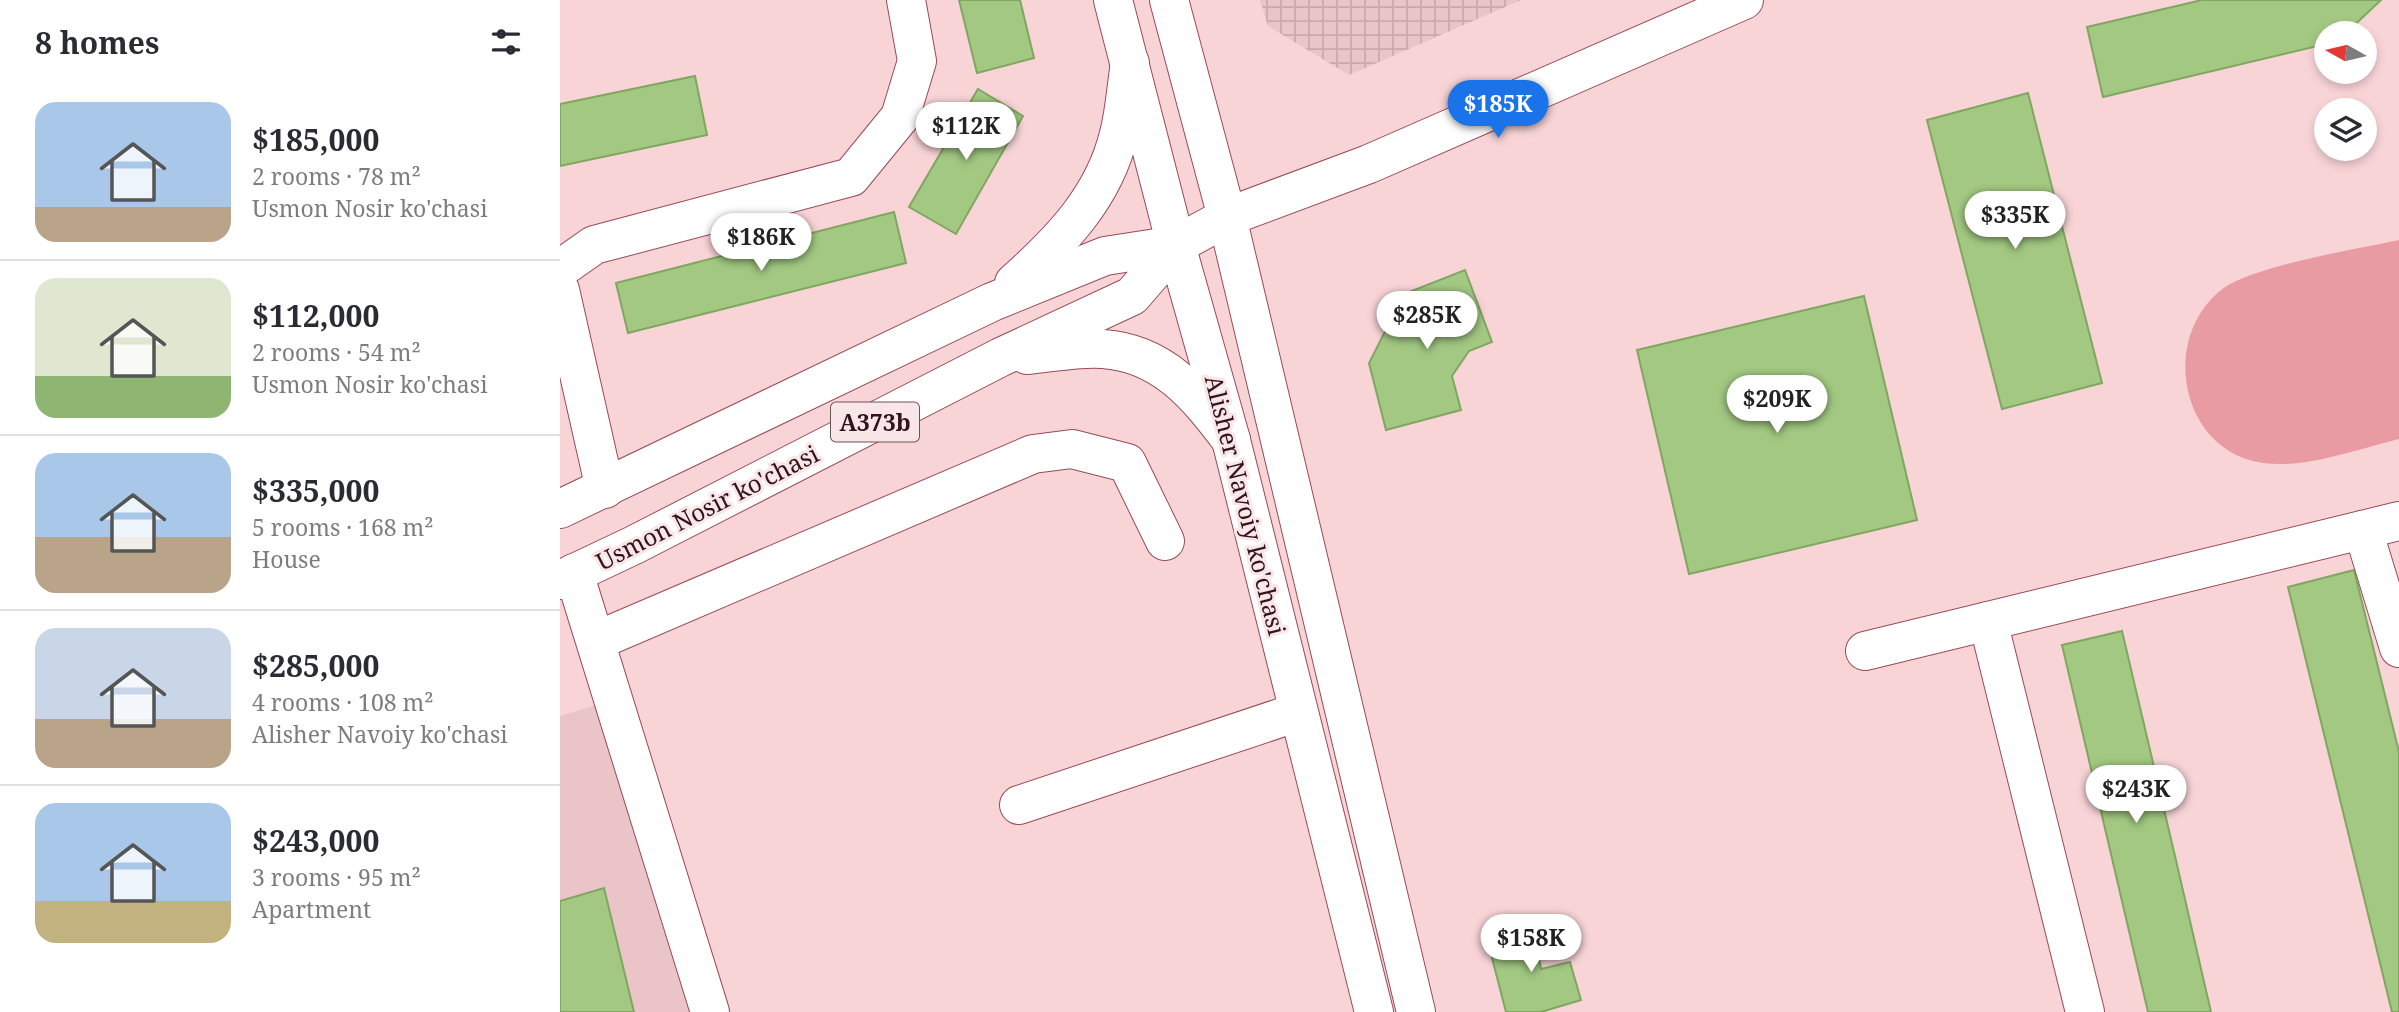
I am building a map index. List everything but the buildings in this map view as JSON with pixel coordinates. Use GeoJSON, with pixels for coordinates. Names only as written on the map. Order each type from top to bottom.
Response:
{"type":"FeatureCollection","features":[{"type":"Feature","properties":{"kind":"main road"},"geometry":{"type":"LineString","coordinates":[[560,269],[594,245],[851,177],[900,117],[917,61],[906,0]]}},
{"type":"Feature","properties":{"kind":"main road","name":"Alisher Navoiy ko'chasi"},"geometry":{"type":"LineString","coordinates":[[1113,0],[1176,245],[1231,440],[1374,1012]]}},
{"type":"Feature","properties":{"kind":"main road","name":"Alisher Navoiy ko'chasi"},"geometry":{"type":"LineString","coordinates":[[1169,0],[1227,217],[1416,1012]]}},
{"type":"Feature","properties":{"kind":"main road","name":"Usmon Nosir ko'chasi"},"geometry":{"type":"LineString","coordinates":[[560,509],[992,302],[1104,256],[1176,245],[1227,217],[1370,164],[1744,0]]}},
{"type":"Feature","properties":{"kind":"main road"},"geometry":{"type":"LineString","coordinates":[[992,302],[1060,241],[1099,189],[1119,135],[1130,63]]}},
{"type":"Feature","properties":{"kind":"main road","name":"Usmon Nosir ko'chasi"},"geometry":{"type":"LineString","coordinates":[[567,576],[1001,358],[1132,296],[1176,245]]}},
{"type":"Feature","properties":{"kind":"main road"},"geometry":{"type":"LineString","coordinates":[[560,290],[604,489]]}},
{"type":"Feature","properties":{"kind":"main road"},"geometry":{"type":"LineString","coordinates":[[1001,358],[1103,349],[1158,363],[1196,394],[1231,440]]}},
{"type":"Feature","properties":{"kind":"main road"},"geometry":{"type":"LineString","coordinates":[[596,641],[1033,454],[1072,449],[1126,463],[1165,541]]}},
{"type":"Feature","properties":{"kind":"main road"},"geometry":{"type":"LineString","coordinates":[[1865,652],[2381,525],[2399,648]]}},
{"type":"Feature","properties":{"kind":"main road"},"geometry":{"type":"LineString","coordinates":[[567,576],[596,641],[710,1012]]}},
{"type":"Feature","properties":{"kind":"main road"},"geometry":{"type":"LineString","coordinates":[[1988,621],[2085,1012]]}},
{"type":"Feature","properties":{"kind":"main road"},"geometry":{"type":"LineString","coordinates":[[1019,806],[1298,712]]}},
{"type":"Feature","properties":{"kind":"shaded area"},"geometry":{"type":"Polygon","coordinates":[[[1260,0],[1521,0],[1349,75],[1268,26],[1260,0]]]}},
{"type":"Feature","properties":{"kind":"shaded area"},"geometry":{"type":"Polygon","coordinates":[[[2399,240],[2399,439],[2314,461],[2280,464],[2263,463],[2235,454],[2213,438],[2197,417],[2188,391],[2185,364],[2190,337],[2202,311],[2221,290],[2236,281],[2279,266],[2399,240]]]}},
{"type":"Feature","properties":{"kind":"shaded area"},"geometry":{"type":"Polygon","coordinates":[[[622,697],[718,1012],[560,1012],[560,716],[622,697]]]}}]}
